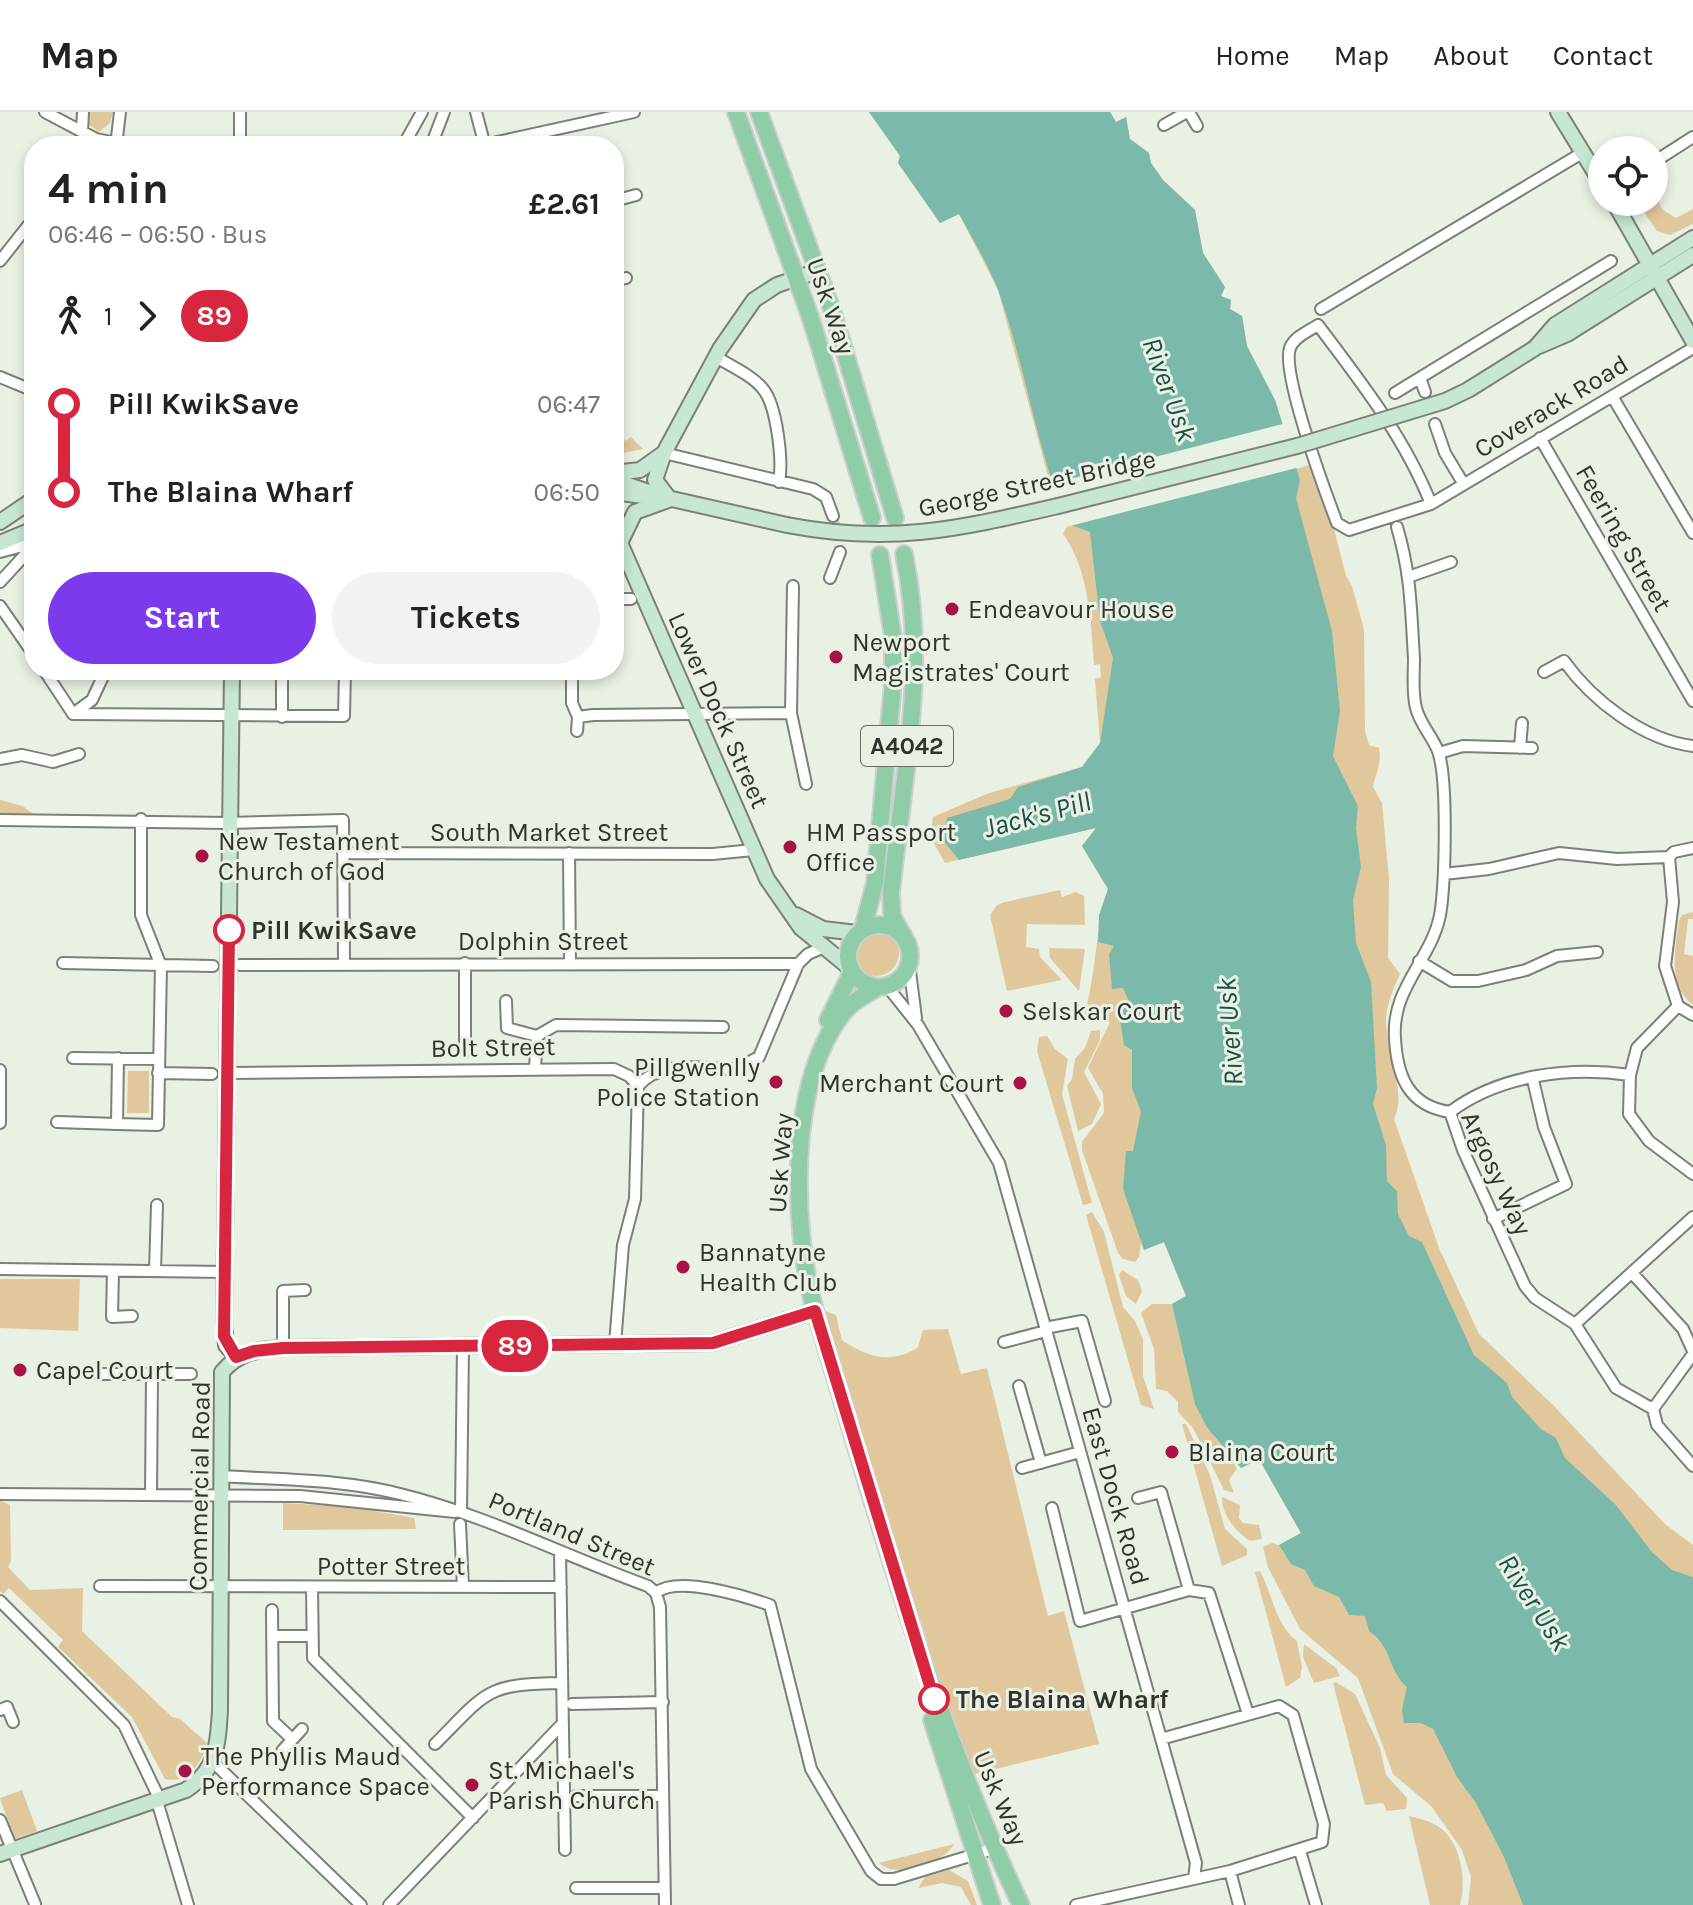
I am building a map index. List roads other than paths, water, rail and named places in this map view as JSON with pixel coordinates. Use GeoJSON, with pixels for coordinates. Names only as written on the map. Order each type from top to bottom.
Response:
{"type":"FeatureCollection","features":[{"type":"Feature","properties":{"kind":"main road","name":"Usk Way"},"geometry":{"type":"LineString","coordinates":[[736,112],[797,278],[872,518]]}},
{"type":"Feature","properties":{"kind":"main road","name":"Usk Way"},"geometry":{"type":"LineString","coordinates":[[759,112],[818,271],[895,518]]}},
{"type":"Feature","properties":{"kind":"main road","name":"A4042"},"geometry":{"type":"LineString","coordinates":[[882,987],[901,978],[909,964],[909,949],[892,916],[891,892],[914,674],[912,606],[904,554]]}},
{"type":"Feature","properties":{"kind":"main road","name":"A4042"},"geometry":{"type":"LineString","coordinates":[[851,970],[848,949],[860,930],[875,883],[893,683],[893,637],[880,555]]}},
{"type":"Feature","properties":{"kind":"main road"},"geometry":{"type":"LineString","coordinates":[[860,930],[880,924],[903,935]]}},
{"type":"Feature","properties":{"kind":"main road","name":"Usk Way"},"geometry":{"type":"LineString","coordinates":[[851,970],[813,1051],[793,1128],[790,1225],[810,1312],[892,1600],[992,1905]]}},
{"type":"Feature","properties":{"kind":"main road"},"geometry":{"type":"LineString","coordinates":[[851,970],[863,983],[882,987]]}},
{"type":"Feature","properties":{"kind":"main road","name":"Usk Way"},"geometry":{"type":"LineString","coordinates":[[882,987],[845,1011],[828,1037],[804,1121],[799,1161],[800,1231],[810,1312],[925,1673],[1021,1905]]}},
{"type":"Feature","properties":{"kind":"street"},"geometry":{"type":"LineString","coordinates":[[45,112],[91,136]]}},
{"type":"Feature","properties":{"kind":"street"},"geometry":{"type":"LineString","coordinates":[[82,131],[83,112]]}},
{"type":"Feature","properties":{"kind":"street"},"geometry":{"type":"LineString","coordinates":[[117,136],[120,112]]}},
{"type":"Feature","properties":{"kind":"street"},"geometry":{"type":"LineString","coordinates":[[240,112],[240,136]]}},
{"type":"Feature","properties":{"kind":"street"},"geometry":{"type":"LineString","coordinates":[[409,136],[422,112]]}},
{"type":"Feature","properties":{"kind":"street"},"geometry":{"type":"LineString","coordinates":[[435,136],[444,112]]}},
{"type":"Feature","properties":{"kind":"street"},"geometry":{"type":"LineString","coordinates":[[476,112],[483,136]]}},
{"type":"Feature","properties":{"kind":"street"},"geometry":{"type":"LineString","coordinates":[[526,136],[634,112]]}},
{"type":"Feature","properties":{"kind":"street"},"geometry":{"type":"LineString","coordinates":[[1164,125],[1188,112],[1197,126]]}},
{"type":"Feature","properties":{"kind":"street"},"geometry":{"type":"LineString","coordinates":[[1558,112],[1588,162]]}},
{"type":"Feature","properties":{"kind":"street"},"geometry":{"type":"LineString","coordinates":[[1668,153],[1693,137]]}},
{"type":"Feature","properties":{"kind":"street"},"geometry":{"type":"LineString","coordinates":[[1321,309],[1582,153]]}},
{"type":"Feature","properties":{"kind":"street"},"geometry":{"type":"LineString","coordinates":[[624,198],[636,195]]}},
{"type":"Feature","properties":{"kind":"street"},"geometry":{"type":"LineString","coordinates":[[1622,216],[1693,341]]}},
{"type":"Feature","properties":{"kind":"street"},"geometry":{"type":"LineString","coordinates":[[0,261],[24,231]]}},
{"type":"Feature","properties":{"kind":"street"},"geometry":{"type":"LineString","coordinates":[[1589,312],[1650,263],[1693,238]]}},
{"type":"Feature","properties":{"kind":"street"},"geometry":{"type":"LineString","coordinates":[[1589,312],[1658,278],[1693,255]]}},
{"type":"Feature","properties":{"kind":"street"},"geometry":{"type":"LineString","coordinates":[[1395,393],[1611,261]]}},
{"type":"Feature","properties":{"kind":"street"},"geometry":{"type":"LineString","coordinates":[[668,498],[655,480],[664,453],[716,357],[754,300],[768,289],[818,271]]}},
{"type":"Feature","properties":{"kind":"street","name":"George Street Bridge"},"geometry":{"type":"LineString","coordinates":[[668,498],[859,535],[910,536],[962,528],[1152,484],[1391,420],[1468,390],[1535,348],[1555,325],[1589,312]]}},
{"type":"Feature","properties":{"kind":"street","name":"Coverack Road"},"geometry":{"type":"LineString","coordinates":[[1431,504],[1417,469],[1390,423],[1318,325],[1296,339],[1290,349],[1289,361],[1308,439],[1337,523],[1353,529],[1431,504],[1693,348]]}},
{"type":"Feature","properties":{"kind":"street"},"geometry":{"type":"LineString","coordinates":[[716,357],[761,387],[766,394],[780,449],[779,482]]}},
{"type":"Feature","properties":{"kind":"street"},"geometry":{"type":"LineString","coordinates":[[0,377],[24,387]]}},
{"type":"Feature","properties":{"kind":"street"},"geometry":{"type":"LineString","coordinates":[[1420,378],[1425,392]]}},
{"type":"Feature","properties":{"kind":"street"},"geometry":{"type":"LineString","coordinates":[[1612,396],[1693,533]]}},
{"type":"Feature","properties":{"kind":"street"},"geometry":{"type":"LineString","coordinates":[[1435,424],[1448,460],[1463,483]]}},
{"type":"Feature","properties":{"kind":"street","name":"Feering Street"},"geometry":{"type":"LineString","coordinates":[[1540,438],[1693,701]]}},
{"type":"Feature","properties":{"kind":"street"},"geometry":{"type":"LineString","coordinates":[[624,472],[640,470],[664,453],[822,493],[833,516]]}},
{"type":"Feature","properties":{"kind":"street"},"geometry":{"type":"LineString","coordinates":[[624,483],[668,498]]}},
{"type":"Feature","properties":{"kind":"street"},"geometry":{"type":"LineString","coordinates":[[624,493],[668,498]]}},
{"type":"Feature","properties":{"kind":"street"},"geometry":{"type":"LineString","coordinates":[[624,535],[635,512],[668,498]]}},
{"type":"Feature","properties":{"kind":"street"},"geometry":{"type":"LineString","coordinates":[[0,523],[24,506]]}},
{"type":"Feature","properties":{"kind":"street"},"geometry":{"type":"LineString","coordinates":[[0,523],[24,512]]}},
{"type":"Feature","properties":{"kind":"street","name":"Argosy Way"},"geometry":{"type":"LineString","coordinates":[[1397,527],[1411,576],[1415,706],[1439,753],[1444,874],[1436,930],[1406,980],[1396,1007],[1395,1040],[1400,1074],[1417,1101],[1430,1109],[1450,1112],[1493,1219],[1531,1294],[1575,1324],[1616,1388],[1653,1409]]}},
{"type":"Feature","properties":{"kind":"street"},"geometry":{"type":"LineString","coordinates":[[0,543],[24,533]]}},
{"type":"Feature","properties":{"kind":"street"},"geometry":{"type":"LineString","coordinates":[[0,552],[24,546]]}},
{"type":"Feature","properties":{"kind":"street","name":"Lower Dock Street"},"geometry":{"type":"LineString","coordinates":[[624,552],[753,850],[785,909],[851,970]]}},
{"type":"Feature","properties":{"kind":"street"},"geometry":{"type":"LineString","coordinates":[[830,578],[840,552]]}},
{"type":"Feature","properties":{"kind":"street"},"geometry":{"type":"LineString","coordinates":[[0,582],[24,555]]}},
{"type":"Feature","properties":{"kind":"street"},"geometry":{"type":"LineString","coordinates":[[1411,576],[1451,562]]}},
{"type":"Feature","properties":{"kind":"street"},"geometry":{"type":"LineString","coordinates":[[793,586],[791,713],[806,784]]}},
{"type":"Feature","properties":{"kind":"street"},"geometry":{"type":"LineString","coordinates":[[624,599],[631,599]]}},
{"type":"Feature","properties":{"kind":"street"},"geometry":{"type":"LineString","coordinates":[[0,606],[24,641]]}},
{"type":"Feature","properties":{"kind":"street"},"geometry":{"type":"LineString","coordinates":[[1544,672],[1564,661],[1582,687],[1616,712],[1657,736],[1693,746]]}},
{"type":"Feature","properties":{"kind":"street"},"geometry":{"type":"LineString","coordinates":[[51,680],[73,714]]}},
{"type":"Feature","properties":{"kind":"street"},"geometry":{"type":"LineString","coordinates":[[73,714],[92,700],[101,680]]}},
{"type":"Feature","properties":{"kind":"street","name":"Commercial Road"},"geometry":{"type":"LineString","coordinates":[[213,1762],[220,1717],[222,1372],[236,1357],[224,1336],[219,1073],[232,680]]}},
{"type":"Feature","properties":{"kind":"street"},"geometry":{"type":"LineString","coordinates":[[282,680],[282,717]]}},
{"type":"Feature","properties":{"kind":"street"},"geometry":{"type":"LineString","coordinates":[[73,714],[344,716],[345,680]]}},
{"type":"Feature","properties":{"kind":"street"},"geometry":{"type":"LineString","coordinates":[[572,680],[577,731]]}},
{"type":"Feature","properties":{"kind":"street"},"geometry":{"type":"LineString","coordinates":[[578,717],[791,713]]}},
{"type":"Feature","properties":{"kind":"street"},"geometry":{"type":"LineString","coordinates":[[1520,748],[1522,723]]}},
{"type":"Feature","properties":{"kind":"street"},"geometry":{"type":"LineString","coordinates":[[1439,753],[1463,746],[1532,748]]}},
{"type":"Feature","properties":{"kind":"street"},"geometry":{"type":"LineString","coordinates":[[0,759],[22,755],[53,762],[79,754]]}},
{"type":"Feature","properties":{"kind":"street"},"geometry":{"type":"LineString","coordinates":[[57,1122],[158,1125],[161,966],[141,915],[141,819]]}},
{"type":"Feature","properties":{"kind":"street"},"geometry":{"type":"LineString","coordinates":[[0,820],[141,819],[229,823],[343,820],[344,962]]}},
{"type":"Feature","properties":{"kind":"street"},"geometry":{"type":"LineString","coordinates":[[1444,874],[1489,869],[1559,853],[1617,859],[1669,857],[1693,848]]}},
{"type":"Feature","properties":{"kind":"street","name":"South Market Street"},"geometry":{"type":"LineString","coordinates":[[343,853],[713,854],[753,850]]}},
{"type":"Feature","properties":{"kind":"street"},"geometry":{"type":"LineString","coordinates":[[569,853],[570,963]]}},
{"type":"Feature","properties":{"kind":"street"},"geometry":{"type":"LineString","coordinates":[[1669,857],[1673,902],[1665,966],[1678,1006],[1693,1015]]}},
{"type":"Feature","properties":{"kind":"street"},"geometry":{"type":"LineString","coordinates":[[785,909],[823,929],[860,930]]}},
{"type":"Feature","properties":{"kind":"street"},"geometry":{"type":"LineString","coordinates":[[615,1344],[623,1245],[635,1199],[638,1086],[648,1074],[665,1068],[737,1069],[759,1057],[798,964],[808,954],[824,947]]}},
{"type":"Feature","properties":{"kind":"street"},"geometry":{"type":"LineString","coordinates":[[1419,961],[1452,981],[1478,981],[1526,970],[1557,956],[1597,952]]}},
{"type":"Feature","properties":{"kind":"street","name":"Dolphin Street"},"geometry":{"type":"LineString","coordinates":[[240,965],[344,962],[798,964]]}},
{"type":"Feature","properties":{"kind":"street"},"geometry":{"type":"LineString","coordinates":[[63,963],[213,966]]}},
{"type":"Feature","properties":{"kind":"street"},"geometry":{"type":"LineString","coordinates":[[465,963],[465,1051]]}},
{"type":"Feature","properties":{"kind":"street","name":"East Dock Road"},"geometry":{"type":"LineString","coordinates":[[909,964],[918,1025]]}},
{"type":"Feature","properties":{"kind":"street","name":"East Dock Road"},"geometry":{"type":"LineString","coordinates":[[882,987],[918,1025],[999,1163],[1196,1863],[1194,1878]]}},
{"type":"Feature","properties":{"kind":"street"},"geometry":{"type":"LineString","coordinates":[[506,1001],[507,1028],[537,1036],[556,1025],[723,1027]]}},
{"type":"Feature","properties":{"kind":"street"},"geometry":{"type":"LineString","coordinates":[[1678,1006],[1641,1040],[1630,1075],[1632,1122],[1649,1141],[1693,1174]]}},
{"type":"Feature","properties":{"kind":"street"},"geometry":{"type":"LineString","coordinates":[[535,1068],[537,1036]]}},
{"type":"Feature","properties":{"kind":"street"},"geometry":{"type":"LineString","coordinates":[[73,1058],[159,1059]]}},
{"type":"Feature","properties":{"kind":"street"},"geometry":{"type":"LineString","coordinates":[[117,1124],[118,1058]]}},
{"type":"Feature","properties":{"kind":"street","name":"Bolt Street"},"geometry":{"type":"LineString","coordinates":[[158,1073],[614,1069],[629,1076],[638,1086]]}},
{"type":"Feature","properties":{"kind":"street"},"geometry":{"type":"LineString","coordinates":[[0,1070],[0,1123]]}},
{"type":"Feature","properties":{"kind":"street"},"geometry":{"type":"LineString","coordinates":[[1450,1112],[1479,1092],[1533,1080],[1587,1070],[1630,1075]]}},
{"type":"Feature","properties":{"kind":"street"},"geometry":{"type":"LineString","coordinates":[[1493,1219],[1566,1184],[1544,1127],[1533,1080]]}},
{"type":"Feature","properties":{"kind":"street"},"geometry":{"type":"LineString","coordinates":[[155,1271],[157,1205]]}},
{"type":"Feature","properties":{"kind":"street"},"geometry":{"type":"LineString","coordinates":[[1575,1324],[1693,1217]]}},
{"type":"Feature","properties":{"kind":"street"},"geometry":{"type":"LineString","coordinates":[[0,1269],[225,1272]]}},
{"type":"Feature","properties":{"kind":"street"},"geometry":{"type":"LineString","coordinates":[[113,1271],[112,1317],[132,1316]]}},
{"type":"Feature","properties":{"kind":"street"},"geometry":{"type":"LineString","coordinates":[[1632,1273],[1683,1329],[1693,1353],[1653,1409],[1657,1425],[1693,1466]]}},
{"type":"Feature","properties":{"kind":"street"},"geometry":{"type":"LineString","coordinates":[[283,1348],[283,1291],[305,1290]]}},
{"type":"Feature","properties":{"kind":"street"},"geometry":{"type":"LineString","coordinates":[[236,1357],[254,1351],[283,1348],[713,1343],[810,1312]]}},
{"type":"Feature","properties":{"kind":"street"},"geometry":{"type":"LineString","coordinates":[[1004,1342],[1082,1321],[1105,1401]]}},
{"type":"Feature","properties":{"kind":"street"},"geometry":{"type":"LineString","coordinates":[[461,1512],[463,1347]]}},
{"type":"Feature","properties":{"kind":"street"},"geometry":{"type":"LineString","coordinates":[[99,1374],[191,1374]]}},
{"type":"Feature","properties":{"kind":"street"},"geometry":{"type":"LineString","coordinates":[[151,1495],[152,1374]]}},
{"type":"Feature","properties":{"kind":"street"},"geometry":{"type":"LineString","coordinates":[[1019,1386],[1041,1463]]}},
{"type":"Feature","properties":{"kind":"street"},"geometry":{"type":"LineString","coordinates":[[1022,1468],[1080,1452]]}},
{"type":"Feature","properties":{"kind":"street","name":"Portland Street"},"geometry":{"type":"LineString","coordinates":[[222,1476],[360,1487],[396,1493],[461,1512],[648,1586],[656,1593],[664,1587],[675,1585],[770,1605],[811,1769],[876,1876],[887,1881],[996,1848]]}},
{"type":"Feature","properties":{"kind":"street"},"geometry":{"type":"LineString","coordinates":[[1138,1498],[1161,1492],[1189,1590]]}},
{"type":"Feature","properties":{"kind":"street","name":"Portland Street"},"geometry":{"type":"LineString","coordinates":[[0,1494],[300,1496],[461,1512]]}},
{"type":"Feature","properties":{"kind":"street"},"geometry":{"type":"LineString","coordinates":[[1052,1508],[1080,1621],[1201,1589],[1214,1601],[1248,1714]]}},
{"type":"Feature","properties":{"kind":"street"},"geometry":{"type":"LineString","coordinates":[[460,1524],[463,1587]]}},
{"type":"Feature","properties":{"kind":"street"},"geometry":{"type":"LineString","coordinates":[[560,1552],[565,1850]]}},
{"type":"Feature","properties":{"kind":"street","name":"Potter Street"},"geometry":{"type":"LineString","coordinates":[[100,1586],[221,1589],[561,1587]]}},
{"type":"Feature","properties":{"kind":"street"},"geometry":{"type":"LineString","coordinates":[[312,1588],[313,1658],[473,1818]]}},
{"type":"Feature","properties":{"kind":"street"},"geometry":{"type":"LineString","coordinates":[[656,1593],[660,1607],[663,1702],[665,1905]]}},
{"type":"Feature","properties":{"kind":"street"},"geometry":{"type":"LineString","coordinates":[[0,1601],[124,1725],[158,1801],[184,1904]]}},
{"type":"Feature","properties":{"kind":"street"},"geometry":{"type":"LineString","coordinates":[[272,1610],[273,1721],[292,1739]]}},
{"type":"Feature","properties":{"kind":"street"},"geometry":{"type":"LineString","coordinates":[[272,1636],[312,1636]]}},
{"type":"Feature","properties":{"kind":"street"},"geometry":{"type":"LineString","coordinates":[[435,1744],[496,1688],[512,1684],[562,1683]]}},
{"type":"Feature","properties":{"kind":"street"},"geometry":{"type":"LineString","coordinates":[[572,1704],[663,1702]]}},
{"type":"Feature","properties":{"kind":"street"},"geometry":{"type":"LineString","coordinates":[[1076,1905],[1230,1871],[1322,1842],[1325,1835],[1293,1715],[1279,1706],[1161,1739]]}},
{"type":"Feature","properties":{"kind":"street"},"geometry":{"type":"LineString","coordinates":[[0,1710],[7,1707],[13,1722]]}},
{"type":"Feature","properties":{"kind":"street"},"geometry":{"type":"LineString","coordinates":[[389,1905],[563,1723]]}},
{"type":"Feature","properties":{"kind":"street"},"geometry":{"type":"LineString","coordinates":[[282,1751],[302,1729]]}},
{"type":"Feature","properties":{"kind":"street"},"geometry":{"type":"LineString","coordinates":[[6,1852],[158,1801],[201,1780],[213,1762],[361,1905]]}},
{"type":"Feature","properties":{"kind":"street"},"geometry":{"type":"LineString","coordinates":[[576,1796],[663,1796]]}},
{"type":"Feature","properties":{"kind":"street"},"geometry":{"type":"LineString","coordinates":[[0,1820],[6,1852],[37,1905]]}},
{"type":"Feature","properties":{"kind":"street"},"geometry":{"type":"LineString","coordinates":[[1300,1851],[1316,1905]]}},
{"type":"Feature","properties":{"kind":"street"},"geometry":{"type":"LineString","coordinates":[[1230,1871],[1239,1905]]}},
{"type":"Feature","properties":{"kind":"street"},"geometry":{"type":"LineString","coordinates":[[576,1888],[664,1888]]}},
{"type":"Feature","properties":{"kind":"water"},"geometry":{"type":"Polygon","coordinates":[[[869,112],[1110,112],[1116,122],[1126,117],[1130,139],[1149,153],[1151,163],[1163,180],[1195,210],[1203,253],[1225,287],[1221,296],[1231,300],[1230,309],[1242,316],[1247,346],[1275,400],[1300,480],[1296,498],[1332,631],[1340,711],[1333,756],[1358,806],[1356,828],[1361,867],[1353,900],[1356,943],[1371,982],[1377,1088],[1373,1104],[1386,1145],[1387,1181],[1397,1191],[1398,1214],[1409,1236],[1422,1242],[1474,1355],[1507,1383],[1512,1397],[1541,1429],[1556,1438],[1565,1458],[1615,1504],[1652,1552],[1672,1570],[1693,1577],[1693,1905],[1523,1905],[1504,1857],[1433,1729],[1421,1723],[1404,1723],[1402,1710],[1407,1687],[1396,1674],[1382,1644],[1369,1631],[1365,1616],[1349,1615],[1339,1597],[1314,1586],[1305,1570],[1291,1564],[1279,1545],[1301,1533],[1259,1459],[1241,1468],[1206,1426],[1195,1404],[1172,1304],[1186,1296],[1164,1242],[1144,1250],[1123,1189],[1126,1151],[1133,1151],[1141,1112],[1132,1088],[1132,1050],[1124,1045],[1119,1013],[1130,1003],[1123,988],[1112,989],[1109,954],[1114,946],[1098,942],[1099,915],[1108,889],[1082,846],[1096,828],[959,860],[942,839],[947,818],[1010,799],[1018,787],[1082,767],[1100,743],[1113,658],[1100,621],[1090,532],[1068,524],[1057,496],[1008,319],[985,261],[959,214],[940,223],[898,163],[900,156],[869,112]]]}},
{"type":"Feature","properties":{"kind":"tunnel"},"geometry":{"type":"LineString","coordinates":[[833,516],[840,552]]}},
{"type":"Feature","properties":{"kind":"place","name":"Endeavour House"},"geometry":{"type":"Point","coordinates":[952,609]}},
{"type":"Feature","properties":{"kind":"place","name":"Newport Magistrates' Court"},"geometry":{"type":"Point","coordinates":[836,657]}},
{"type":"Feature","properties":{"kind":"place","name":"HM Passport Office"},"geometry":{"type":"Point","coordinates":[790,847]}},
{"type":"Feature","properties":{"kind":"place","name":"New Testament Church of God"},"geometry":{"type":"Point","coordinates":[202,856]}},
{"type":"Feature","properties":{"kind":"place","name":"Pill KwikSave"},"geometry":{"type":"Point","coordinates":[229,930]}},
{"type":"Feature","properties":{"kind":"place","name":"Selskar Court"},"geometry":{"type":"Point","coordinates":[1006,1011]}},
{"type":"Feature","properties":{"kind":"place","name":"Pillgwenlly Police Station"},"geometry":{"type":"Point","coordinates":[776,1082]}},
{"type":"Feature","properties":{"kind":"place","name":"Merchant Court"},"geometry":{"type":"Point","coordinates":[1020,1083]}},
{"type":"Feature","properties":{"kind":"place","name":"Bannatyne Health Club"},"geometry":{"type":"Point","coordinates":[683,1267]}},
{"type":"Feature","properties":{"kind":"place","name":"Capel Court"},"geometry":{"type":"Point","coordinates":[20,1370]}},
{"type":"Feature","properties":{"kind":"place","name":"Blaina Court"},"geometry":{"type":"Point","coordinates":[1172,1452]}},
{"type":"Feature","properties":{"kind":"place","name":"The Blaina Wharf"},"geometry":{"type":"Point","coordinates":[934,1699]}},
{"type":"Feature","properties":{"kind":"place","name":"The Phyllis Maud Performance Space"},"geometry":{"type":"Point","coordinates":[185,1771]}},
{"type":"Feature","properties":{"kind":"place","name":"St. Michael's Parish Church"},"geometry":{"type":"Point","coordinates":[472,1785]}},
{"type":"Feature","properties":{"kind":"water label","name":"River Usk"},"geometry":{"type":"Point","coordinates":[1170,389]}},
{"type":"Feature","properties":{"kind":"water label","name":"Jack's Pill"},"geometry":{"type":"Point","coordinates":[1037,814]}},
{"type":"Feature","properties":{"kind":"water label","name":"River Usk"},"geometry":{"type":"Point","coordinates":[1229,1032]}},
{"type":"Feature","properties":{"kind":"water label","name":"River Usk"},"geometry":{"type":"Point","coordinates":[1535,1602]}}]}
